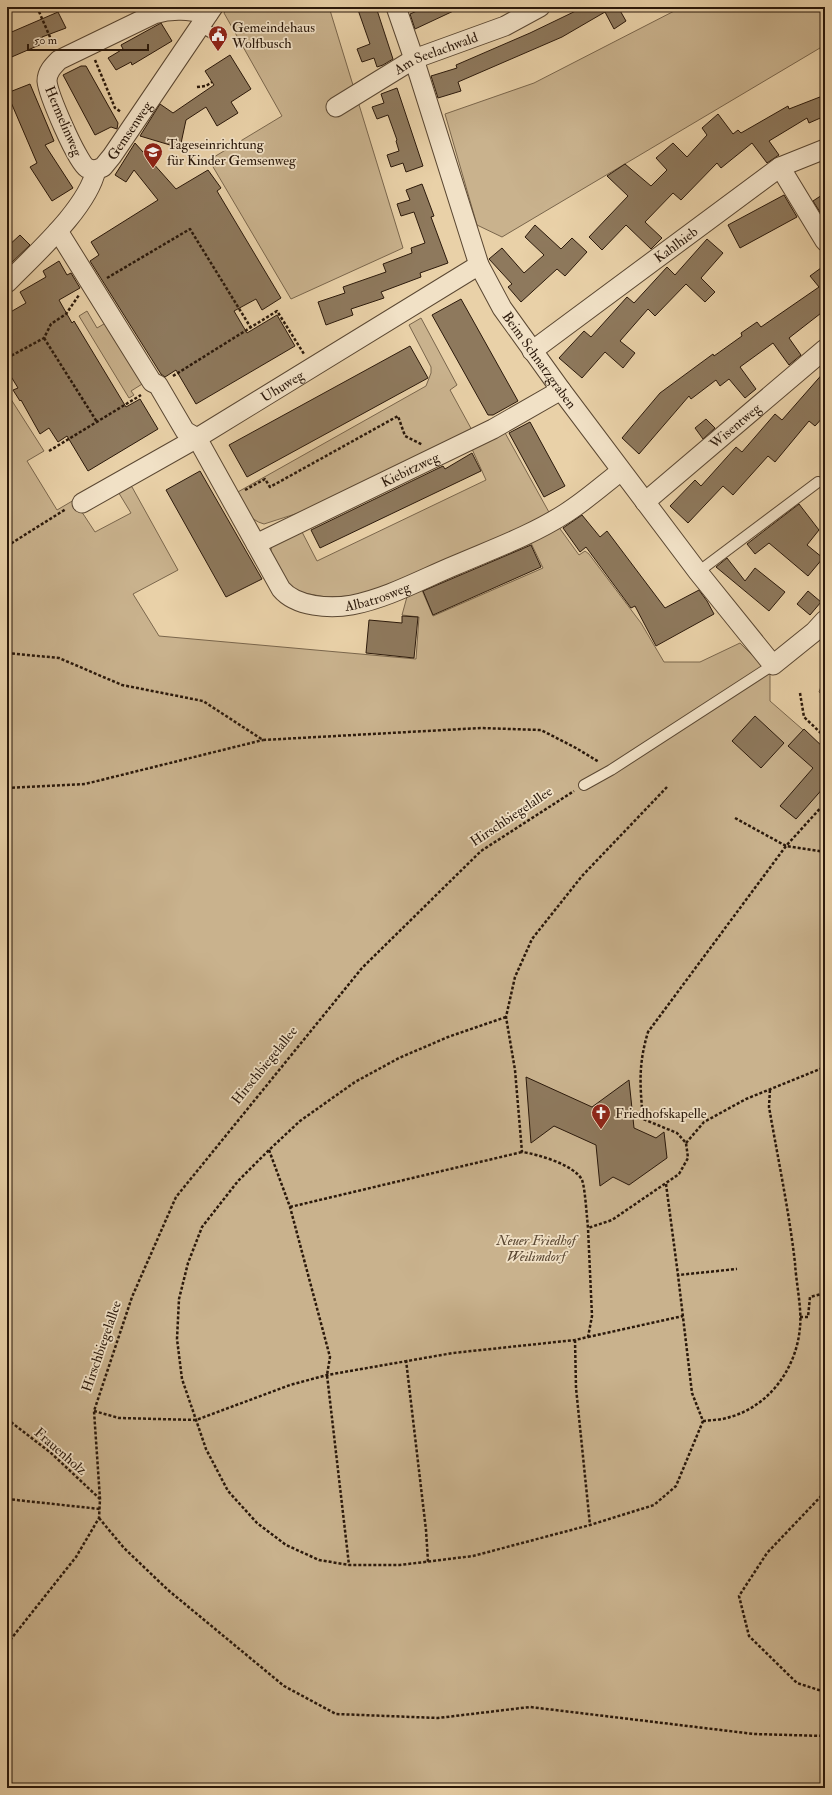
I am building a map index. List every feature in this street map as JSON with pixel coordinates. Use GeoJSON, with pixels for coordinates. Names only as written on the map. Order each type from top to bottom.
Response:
{"type":"FeatureCollection","features":[{"type":"Feature","properties":{"kind":"street","name":"Beim Schnatzgraben"},"geometry":{"type":"LineString","coordinates":[[396,7],[414,59],[479,265],[502,308],[621,471],[698,572],[774,665]]}},
{"type":"Feature","properties":{"kind":"street","name":"Am Seelachwald"},"geometry":{"type":"LineString","coordinates":[[336,107],[414,59],[505,26],[540,7]]}},
{"type":"Feature","properties":{"kind":"street","name":"Hermelinweg"},"geometry":{"type":"LineString","coordinates":[[96,170],[86,168],[77,156],[49,92],[47,80],[51,68],[59,60],[154,14],[166,10],[186,9],[209,21]]}},
{"type":"Feature","properties":{"kind":"street","name":"Gemsenweg"},"geometry":{"type":"LineString","coordinates":[[7,283],[58,231],[93,184],[96,170],[103,167],[112,156],[209,21]]}},
{"type":"Feature","properties":{"kind":"street","name":"Kahlhieb"},"geometry":{"type":"LineString","coordinates":[[532,351],[780,167],[825,148]]}},
{"type":"Feature","properties":{"kind":"street"},"geometry":{"type":"LineString","coordinates":[[780,167],[825,241]]}},
{"type":"Feature","properties":{"kind":"street"},"geometry":{"type":"LineString","coordinates":[[58,231],[152,382],[158,385],[185,431],[197,438]]}},
{"type":"Feature","properties":{"kind":"street","name":"Uhuweg"},"geometry":{"type":"LineString","coordinates":[[82,503],[197,438],[317,360],[479,265]]}},
{"type":"Feature","properties":{"kind":"street","name":"Wisentweg"},"geometry":{"type":"LineString","coordinates":[[645,502],[825,349]]}},
{"type":"Feature","properties":{"kind":"street","name":"Kiebitzweg"},"geometry":{"type":"LineString","coordinates":[[256,544],[493,429],[561,390]]}},
{"type":"Feature","properties":{"kind":"street","name":"Albatrosweg"},"geometry":{"type":"LineString","coordinates":[[197,438],[285,594],[300,603],[312,606],[351,605],[383,596],[532,532],[566,513],[621,471]]}},
{"type":"Feature","properties":{"kind":"street"},"geometry":{"type":"LineString","coordinates":[[774,665],[814,632],[825,620]]}},
{"type":"Feature","properties":{"kind":"lane"},"geometry":{"type":"LineString","coordinates":[[698,572],[818,482]]}},
{"type":"Feature","properties":{"kind":"lane"},"geometry":{"type":"LineString","coordinates":[[584,785],[611,770],[774,665]]}},
{"type":"Feature","properties":{"kind":"path"},"geometry":{"type":"LineString","coordinates":[[38,7],[59,60]]}},
{"type":"Feature","properties":{"kind":"path"},"geometry":{"type":"LineString","coordinates":[[89,45],[115,108],[135,122]]}},
{"type":"Feature","properties":{"kind":"path"},"geometry":{"type":"LineString","coordinates":[[197,87],[206,86],[212,82]]}},
{"type":"Feature","properties":{"kind":"path"},"geometry":{"type":"LineString","coordinates":[[7,358],[44,338],[51,324],[66,314],[77,297],[190,229],[251,328]]}},
{"type":"Feature","properties":{"kind":"path"},"geometry":{"type":"LineString","coordinates":[[49,451],[277,311],[317,360]]}},
{"type":"Feature","properties":{"kind":"path"},"geometry":{"type":"LineString","coordinates":[[44,338],[97,422]]}},
{"type":"Feature","properties":{"kind":"path"},"geometry":{"type":"LineString","coordinates":[[231,498],[265,479],[270,487],[398,416],[405,436],[421,443],[431,459]]}},
{"type":"Feature","properties":{"kind":"path"},"geometry":{"type":"LineString","coordinates":[[7,546],[70,507],[82,503]]}},
{"type":"Feature","properties":{"kind":"path"},"geometry":{"type":"LineString","coordinates":[[7,653],[59,658],[122,685],[203,701],[263,740]]}},
{"type":"Feature","properties":{"kind":"path"},"geometry":{"type":"LineString","coordinates":[[800,693],[804,717],[825,737]]}},
{"type":"Feature","properties":{"kind":"path"},"geometry":{"type":"LineString","coordinates":[[7,788],[85,784],[263,740],[481,728],[541,730],[576,748],[611,770]]}},
{"type":"Feature","properties":{"kind":"path","name":"Hirschbiegelallee"},"geometry":{"type":"LineString","coordinates":[[7,1644],[76,1556],[99,1518],[100,1500],[94,1411],[132,1297],[176,1196],[362,968],[481,851],[584,785]]}},
{"type":"Feature","properties":{"kind":"path"},"geometry":{"type":"LineString","coordinates":[[522,1152],[515,1070],[506,1017],[515,977],[532,939],[582,876],[667,787]]}},
{"type":"Feature","properties":{"kind":"path"},"geometry":{"type":"LineString","coordinates":[[588,1228],[612,1220],[666,1184],[679,1174],[688,1158],[686,1143],[677,1133],[643,1119],[639,1076],[642,1052],[648,1032],[786,846],[825,803]]}},
{"type":"Feature","properties":{"kind":"path"},"geometry":{"type":"LineString","coordinates":[[735,818],[786,846],[825,852]]}},
{"type":"Feature","properties":{"kind":"path"},"geometry":{"type":"LineString","coordinates":[[506,1017],[448,1037],[399,1058],[355,1082],[300,1121],[269,1150],[238,1181],[202,1227],[188,1263],[179,1299],[176,1339],[182,1378],[206,1449],[228,1491],[257,1523],[286,1545],[320,1560],[349,1565],[400,1565],[473,1556],[590,1525],[654,1505],[676,1486],[703,1421],[692,1393],[666,1184]]}},
{"type":"Feature","properties":{"kind":"path"},"geometry":{"type":"LineString","coordinates":[[686,1143],[704,1122],[746,1099],[825,1067]]}},
{"type":"Feature","properties":{"kind":"path"},"geometry":{"type":"LineString","coordinates":[[703,1421],[730,1417],[758,1405],[770,1395],[788,1370],[797,1346],[801,1326],[791,1232],[768,1107],[770,1089]]}},
{"type":"Feature","properties":{"kind":"path"},"geometry":{"type":"LineString","coordinates":[[269,1150],[290,1207],[330,1357],[327,1374],[349,1565]]}},
{"type":"Feature","properties":{"kind":"path"},"geometry":{"type":"LineString","coordinates":[[290,1207],[522,1152],[537,1154],[573,1170],[582,1180],[588,1228],[592,1316],[588,1337]]}},
{"type":"Feature","properties":{"kind":"path"},"geometry":{"type":"LineString","coordinates":[[678,1275],[737,1269]]}},
{"type":"Feature","properties":{"kind":"path"},"geometry":{"type":"LineString","coordinates":[[800,1318],[808,1317],[810,1297],[825,1293]]}},
{"type":"Feature","properties":{"kind":"path"},"geometry":{"type":"LineString","coordinates":[[94,1411],[119,1418],[196,1420],[290,1385],[327,1374],[453,1353],[575,1340],[683,1316]]}},
{"type":"Feature","properties":{"kind":"path"},"geometry":{"type":"LineString","coordinates":[[575,1340],[576,1388],[590,1525]]}},
{"type":"Feature","properties":{"kind":"path"},"geometry":{"type":"LineString","coordinates":[[406,1360],[426,1530],[428,1562]]}},
{"type":"Feature","properties":{"kind":"path","name":"Frauenholz"},"geometry":{"type":"LineString","coordinates":[[7,1419],[51,1453],[100,1500]]}},
{"type":"Feature","properties":{"kind":"path"},"geometry":{"type":"LineString","coordinates":[[825,1492],[767,1552],[739,1596],[749,1636],[797,1683],[825,1692]]}},
{"type":"Feature","properties":{"kind":"path"},"geometry":{"type":"LineString","coordinates":[[7,1499],[100,1509]]}},
{"type":"Feature","properties":{"kind":"path"},"geometry":{"type":"LineString","coordinates":[[99,1518],[124,1548],[168,1590],[284,1686],[336,1714],[438,1718],[530,1707],[754,1734],[825,1736]]}},
{"type":"Feature","properties":{"kind":"green space"},"geometry":{"type":"Polygon","coordinates":[[[228,7],[329,7],[403,248],[291,299],[209,160],[282,116],[224,13],[228,7]]]}},
{"type":"Feature","properties":{"kind":"green space"},"geometry":{"type":"Polygon","coordinates":[[[682,7],[825,7],[825,45],[502,237],[477,225],[445,114],[534,83],[682,7]]]}},
{"type":"Feature","properties":{"kind":"green space"},"geometry":{"type":"Polygon","coordinates":[[[87,311],[97,328],[109,321],[147,381],[131,391],[134,395],[129,398],[79,316],[87,311]]]}},
{"type":"Feature","properties":{"kind":"green space"},"geometry":{"type":"Polygon","coordinates":[[[421,318],[457,385],[450,390],[473,432],[314,508],[264,524],[258,522],[250,516],[236,493],[426,386],[431,373],[431,367],[409,325],[421,318]]]}},
{"type":"Feature","properties":{"kind":"green space","name":"Neuer Friedhof Weilimdorf"},"geometry":{"type":"Polygon","coordinates":[[[7,393],[44,451],[27,461],[57,510],[74,500],[95,532],[131,513],[117,490],[129,485],[132,487],[178,570],[133,594],[159,636],[416,659],[419,617],[402,615],[408,593],[421,588],[433,616],[543,568],[530,541],[558,526],[579,555],[585,551],[589,554],[641,623],[664,662],[700,662],[740,643],[770,673],[770,701],[825,749],[825,1788],[7,1788],[7,393]]]}},
{"type":"Feature","properties":{"kind":"green space"},"geometry":{"type":"Polygon","coordinates":[[[504,431],[550,514],[386,588],[350,596],[326,597],[298,592],[287,583],[272,556],[272,545],[301,530],[317,561],[486,480],[472,449],[504,431]]]}},
{"type":"Feature","properties":{"kind":"green space"},"geometry":{"type":"Polygon","coordinates":[[[825,676],[825,697],[819,692],[825,676]]]}},
{"type":"Feature","properties":{"kind":"building"},"geometry":{"type":"Polygon","coordinates":[[[357,7],[376,7],[393,59],[383,65],[377,67],[374,58],[362,62],[357,49],[370,44],[357,7]]]}},
{"type":"Feature","properties":{"kind":"building"},"geometry":{"type":"Polygon","coordinates":[[[426,7],[462,7],[415,29],[410,14],[426,7]]]}},
{"type":"Feature","properties":{"kind":"building"},"geometry":{"type":"Polygon","coordinates":[[[584,7],[618,7],[626,21],[614,29],[605,12],[562,37],[458,82],[461,91],[438,98],[431,76],[457,68],[456,65],[530,33],[584,7]]]}},
{"type":"Feature","properties":{"kind":"building"},"geometry":{"type":"Polygon","coordinates":[[[58,12],[66,28],[42,37],[44,43],[7,59],[7,34],[58,12]]]}},
{"type":"Feature","properties":{"kind":"building"},"geometry":{"type":"Polygon","coordinates":[[[161,23],[172,41],[132,65],[131,62],[116,70],[108,58],[123,49],[121,45],[161,23]]]}},
{"type":"Feature","properties":{"kind":"building"},"geometry":{"type":"Polygon","coordinates":[[[230,55],[251,89],[231,102],[238,113],[217,126],[206,107],[186,120],[180,148],[140,136],[160,104],[173,113],[214,85],[205,71],[230,55]]]}},
{"type":"Feature","properties":{"kind":"building"},"geometry":{"type":"Polygon","coordinates":[[[81,66],[86,66],[118,123],[117,129],[111,127],[95,135],[63,75],[81,66]]]}},
{"type":"Feature","properties":{"kind":"building"},"geometry":{"type":"Polygon","coordinates":[[[30,84],[54,141],[45,145],[73,188],[52,201],[30,167],[37,163],[7,93],[30,84]]]}},
{"type":"Feature","properties":{"kind":"building"},"geometry":{"type":"Polygon","coordinates":[[[397,88],[423,166],[406,172],[403,163],[391,167],[387,155],[399,151],[397,140],[388,115],[377,119],[372,107],[384,103],[381,94],[397,88]]]}},
{"type":"Feature","properties":{"kind":"building"},"geometry":{"type":"Polygon","coordinates":[[[825,95],[825,116],[809,123],[807,118],[769,141],[779,155],[767,163],[752,143],[721,168],[717,163],[681,200],[673,193],[645,222],[662,238],[651,249],[626,225],[602,250],[589,237],[628,196],[607,176],[625,164],[651,186],[667,170],[656,158],[673,143],[687,157],[707,135],[702,128],[718,114],[733,134],[738,130],[741,133],[788,106],[789,109],[825,95]]]}},
{"type":"Feature","properties":{"kind":"building"},"geometry":{"type":"Polygon","coordinates":[[[135,143],[176,189],[208,170],[221,188],[217,191],[281,298],[262,310],[256,299],[234,311],[247,333],[277,315],[295,346],[196,404],[176,370],[165,377],[161,374],[90,261],[99,255],[91,242],[158,200],[134,170],[126,182],[115,175],[135,143]]]}},
{"type":"Feature","properties":{"kind":"building"},"geometry":{"type":"Polygon","coordinates":[[[422,184],[434,216],[431,217],[448,263],[420,273],[421,277],[381,292],[384,298],[351,309],[353,315],[326,325],[318,302],[345,293],[343,287],[386,272],[383,264],[412,253],[411,248],[425,243],[414,212],[401,216],[397,204],[410,200],[406,190],[422,184]]]}},
{"type":"Feature","properties":{"kind":"building"},"geometry":{"type":"Polygon","coordinates":[[[825,193],[825,220],[813,201],[825,193]]]}},
{"type":"Feature","properties":{"kind":"building"},"geometry":{"type":"Polygon","coordinates":[[[784,195],[797,217],[740,248],[728,225],[784,195]]]}},
{"type":"Feature","properties":{"kind":"building"},"geometry":{"type":"Polygon","coordinates":[[[535,225],[561,249],[572,238],[587,252],[565,276],[557,269],[521,302],[508,287],[512,284],[489,259],[502,248],[524,273],[544,255],[525,237],[535,225]]]}},
{"type":"Feature","properties":{"kind":"building"},"geometry":{"type":"Polygon","coordinates":[[[20,235],[30,245],[7,267],[7,247],[20,235]]]}},
{"type":"Feature","properties":{"kind":"building"},"geometry":{"type":"Polygon","coordinates":[[[707,239],[723,253],[701,278],[715,292],[705,302],[686,284],[655,316],[648,309],[620,341],[635,353],[623,368],[605,352],[582,378],[559,358],[584,331],[591,337],[627,297],[634,303],[667,267],[675,275],[707,239]]]}},
{"type":"Feature","properties":{"kind":"building"},"geometry":{"type":"Polygon","coordinates":[[[59,261],[67,275],[71,273],[80,288],[59,300],[72,323],[74,321],[126,407],[140,399],[158,429],[88,471],[67,436],[58,442],[49,428],[40,434],[21,400],[20,401],[13,390],[18,388],[7,370],[7,314],[26,303],[20,292],[46,277],[43,271],[59,261]]]}},
{"type":"Feature","properties":{"kind":"building"},"geometry":{"type":"Polygon","coordinates":[[[825,265],[825,310],[789,338],[801,355],[789,365],[773,343],[740,367],[756,389],[745,398],[729,379],[720,386],[716,380],[691,399],[689,396],[639,454],[622,438],[660,393],[713,354],[714,356],[742,336],[741,333],[757,322],[761,327],[819,287],[810,276],[825,265]]]}},
{"type":"Feature","properties":{"kind":"building"},"geometry":{"type":"Polygon","coordinates":[[[461,299],[518,401],[493,415],[488,415],[432,315],[461,299]]]}},
{"type":"Feature","properties":{"kind":"building"},"geometry":{"type":"Polygon","coordinates":[[[410,346],[428,378],[247,477],[229,445],[410,346]]]}},
{"type":"Feature","properties":{"kind":"building"},"geometry":{"type":"Polygon","coordinates":[[[825,371],[825,415],[815,426],[809,421],[775,462],[768,456],[733,495],[723,486],[688,523],[670,506],[695,480],[701,486],[736,447],[742,452],[775,414],[782,420],[825,371]]]}},
{"type":"Feature","properties":{"kind":"building"},"geometry":{"type":"Polygon","coordinates":[[[706,419],[715,428],[703,439],[695,428],[706,419]]]}},
{"type":"Feature","properties":{"kind":"building"},"geometry":{"type":"Polygon","coordinates":[[[530,422],[565,486],[544,497],[509,433],[530,422]]]}},
{"type":"Feature","properties":{"kind":"building"},"geometry":{"type":"Polygon","coordinates":[[[472,453],[481,471],[320,548],[311,530],[443,466],[445,469],[472,453]]]}},
{"type":"Feature","properties":{"kind":"building"},"geometry":{"type":"Polygon","coordinates":[[[200,471],[262,579],[226,597],[166,490],[200,471]]]}},
{"type":"Feature","properties":{"kind":"building"},"geometry":{"type":"Polygon","coordinates":[[[799,504],[819,530],[807,545],[823,558],[808,576],[769,543],[755,554],[747,544],[799,504]]]}},
{"type":"Feature","properties":{"kind":"building"},"geometry":{"type":"Polygon","coordinates":[[[582,515],[600,537],[607,531],[665,608],[699,590],[714,614],[656,646],[635,606],[631,608],[586,547],[580,552],[563,528],[582,515]]]}},
{"type":"Feature","properties":{"kind":"building"},"geometry":{"type":"Polygon","coordinates":[[[531,545],[541,567],[433,615],[423,591],[531,545]]]}},
{"type":"Feature","properties":{"kind":"building"},"geometry":{"type":"Polygon","coordinates":[[[727,558],[745,581],[755,568],[785,592],[769,611],[716,567],[727,558]]]}},
{"type":"Feature","properties":{"kind":"building"},"geometry":{"type":"Polygon","coordinates":[[[808,591],[821,602],[810,615],[797,604],[808,591]]]}},
{"type":"Feature","properties":{"kind":"building"},"geometry":{"type":"Polygon","coordinates":[[[402,616],[418,617],[414,658],[366,653],[369,620],[402,623],[402,616]]]}},
{"type":"Feature","properties":{"kind":"building"},"geometry":{"type":"Polygon","coordinates":[[[755,716],[784,743],[761,768],[732,741],[755,716]]]}},
{"type":"Feature","properties":{"kind":"building"},"geometry":{"type":"Polygon","coordinates":[[[804,729],[825,749],[825,786],[796,819],[780,806],[813,768],[788,746],[804,729]]]}},
{"type":"Feature","properties":{"kind":"building","name":"Friedhofskapelle"},"geometry":{"type":"Polygon","coordinates":[[[526,1077],[592,1107],[629,1080],[634,1128],[656,1138],[664,1132],[667,1158],[629,1185],[613,1177],[600,1186],[596,1145],[554,1126],[531,1143],[526,1077]]]}},
{"type":"Feature","properties":{"kind":"place","name":"Gemeindehaus Wolfbusch"},"geometry":{"type":"Point","coordinates":[218,52]}},
{"type":"Feature","properties":{"kind":"place","name":"Tageseinrichtung für Kinder Gemsenweg"},"geometry":{"type":"Point","coordinates":[153,169]}},
{"type":"Feature","properties":{"kind":"place","name":"Friedhofskapelle"},"geometry":{"type":"Point","coordinates":[601,1130]}}]}
